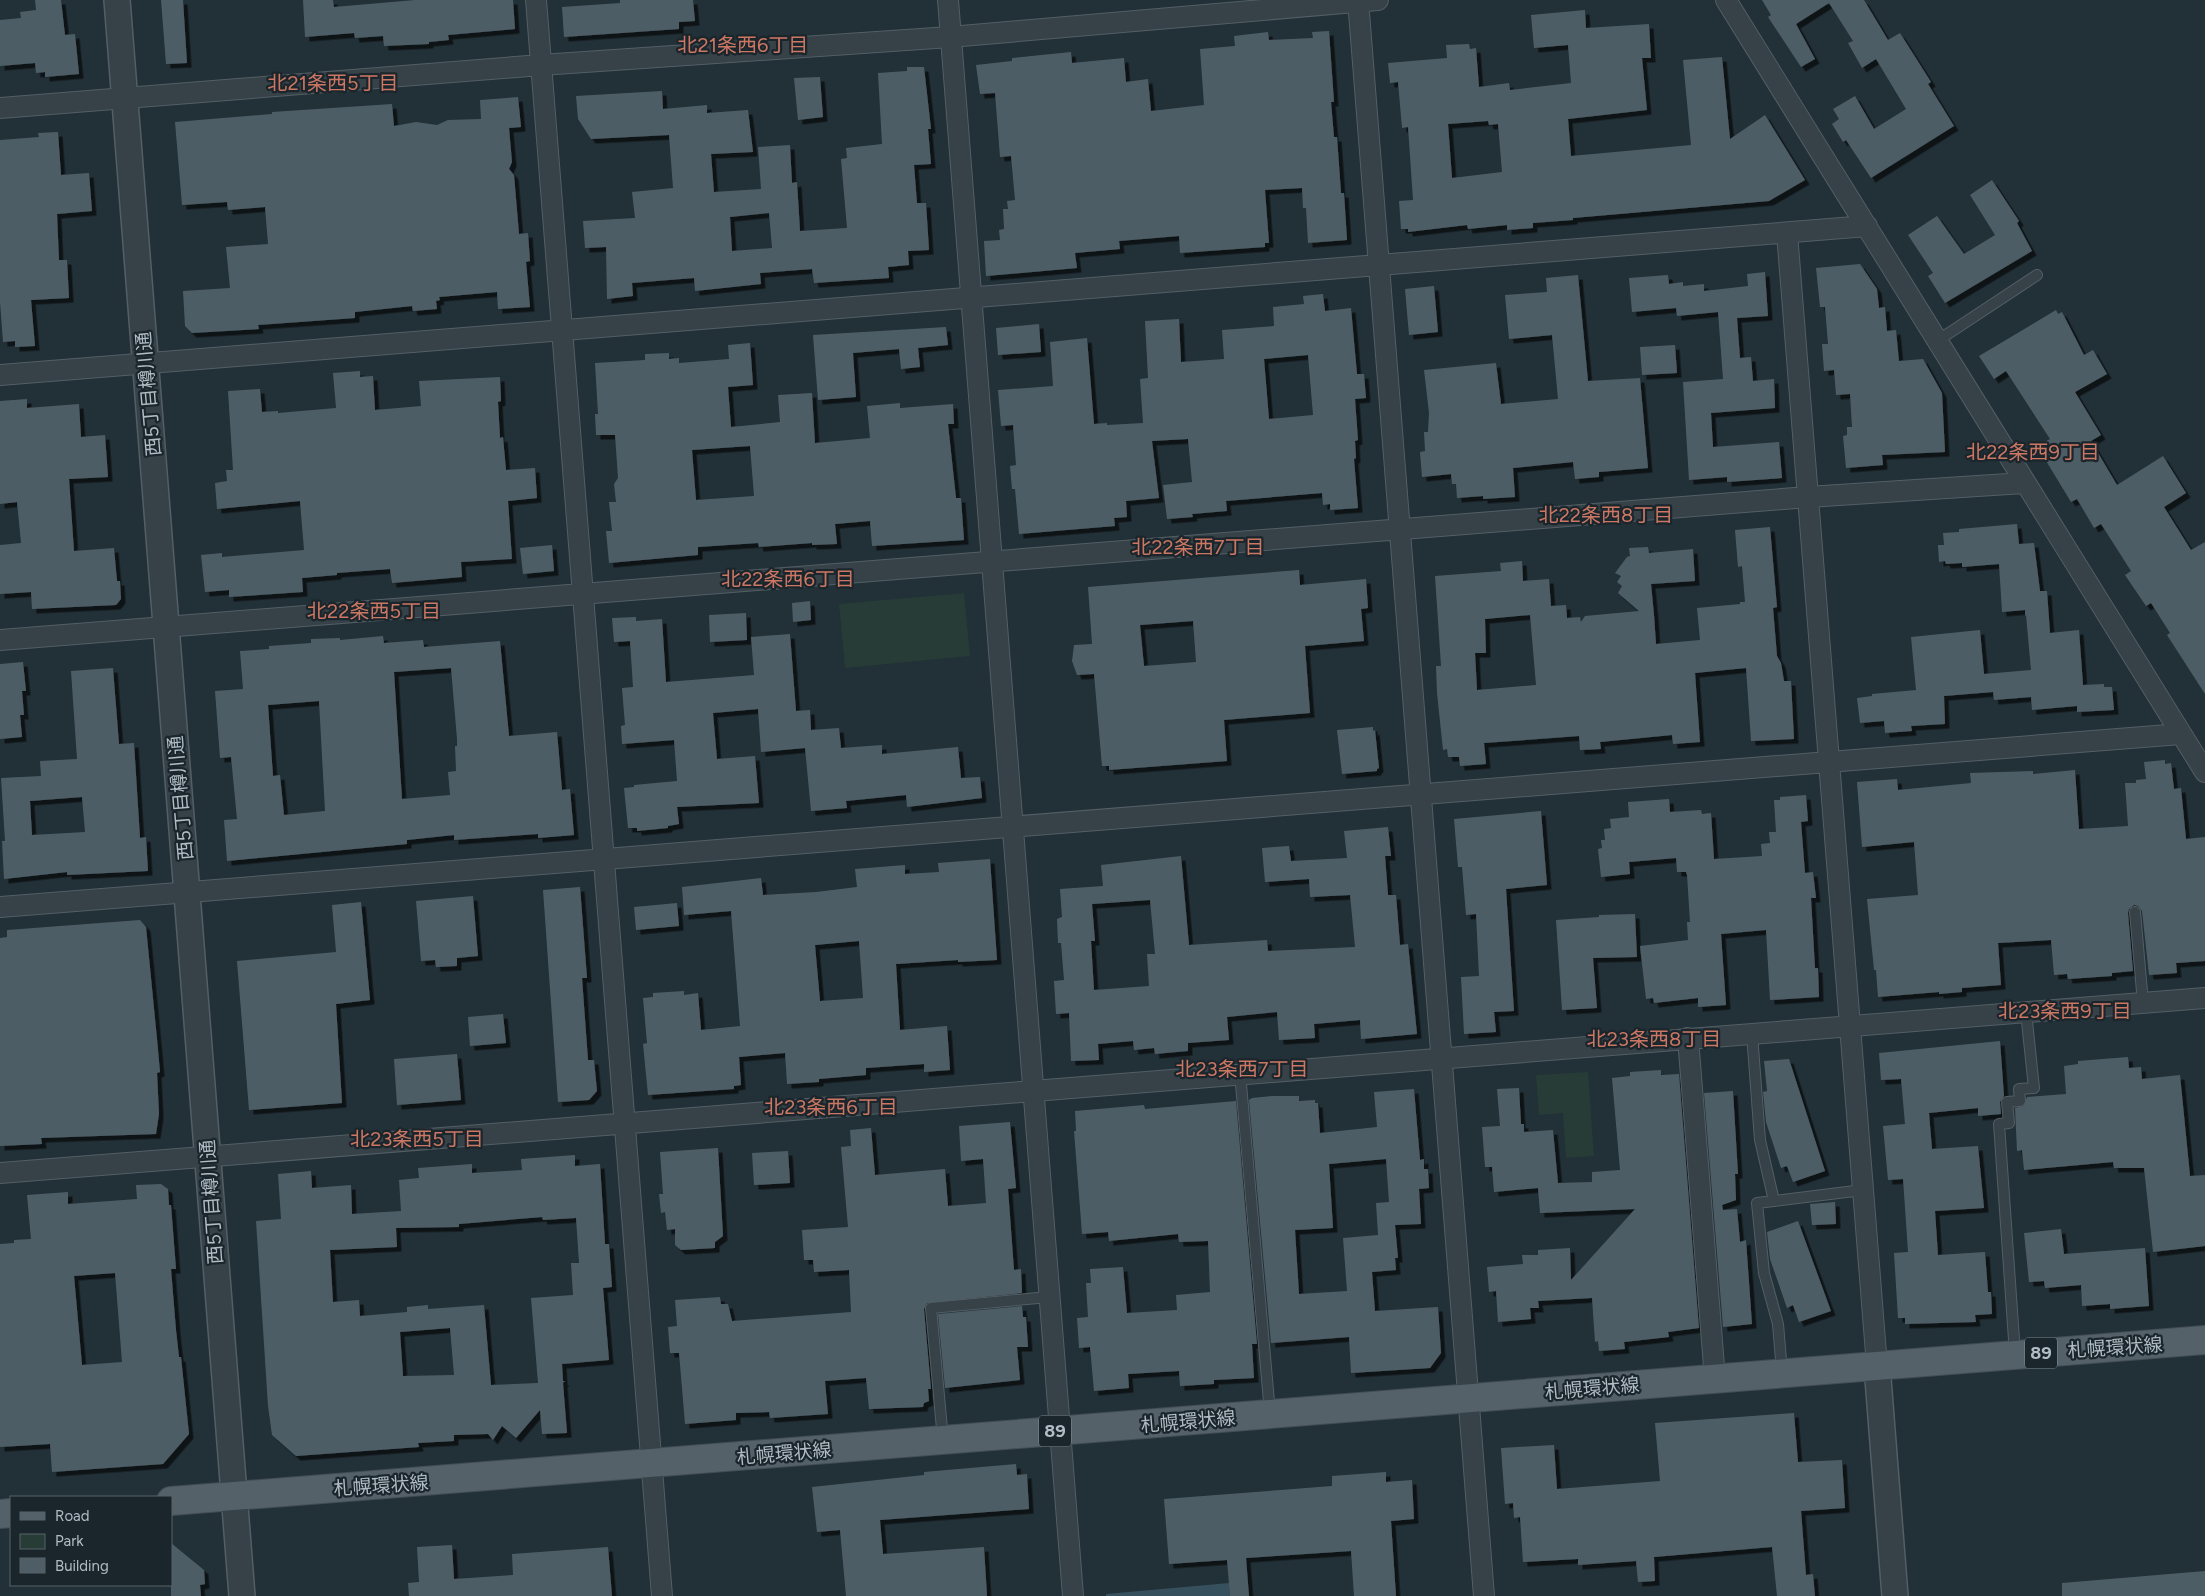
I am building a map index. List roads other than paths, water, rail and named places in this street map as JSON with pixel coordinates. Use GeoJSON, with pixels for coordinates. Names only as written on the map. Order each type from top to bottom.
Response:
{"type":"FeatureCollection","features":[{"type":"Feature","properties":{"kind":"main road","name":"札幌環状線"},"geometry":{"type":"LineString","coordinates":[[172,1501],[2205,1340]]}},
{"type":"Feature","properties":{"kind":"street","name":"西5丁目樽川通"},"geometry":{"type":"LineString","coordinates":[[117,0],[242,1596]]}},
{"type":"Feature","properties":{"kind":"street"},"geometry":{"type":"LineString","coordinates":[[536,0],[662,1596]]}},
{"type":"Feature","properties":{"kind":"street"},"geometry":{"type":"LineString","coordinates":[[948,0],[1011,826],[1073,1596]]}},
{"type":"Feature","properties":{"kind":"street"},"geometry":{"type":"LineString","coordinates":[[0,108],[541,65],[950,37],[1378,0]]}},
{"type":"Feature","properties":{"kind":"street"},"geometry":{"type":"LineString","coordinates":[[1726,0],[2205,772]]}},
{"type":"Feature","properties":{"kind":"street"},"geometry":{"type":"LineString","coordinates":[[1358,1],[1484,1596]]}},
{"type":"Feature","properties":{"kind":"street"},"geometry":{"type":"LineString","coordinates":[[0,375],[1787,234],[1867,226]]}},
{"type":"Feature","properties":{"kind":"street"},"geometry":{"type":"LineString","coordinates":[[1787,234],[1895,1596]]}},
{"type":"Feature","properties":{"kind":"street"},"geometry":{"type":"LineString","coordinates":[[0,640],[1808,497],[2024,483]]}},
{"type":"Feature","properties":{"kind":"street"},"geometry":{"type":"LineString","coordinates":[[0,907],[2181,734]]}},
{"type":"Feature","properties":{"kind":"street"},"geometry":{"type":"LineString","coordinates":[[0,1173],[1441,1057],[2205,998]]}},
{"type":"Feature","properties":{"kind":"street"},"geometry":{"type":"LineString","coordinates":[[1688,1038],[1715,1379]]}},
{"type":"Feature","properties":{"kind":"lane"},"geometry":{"type":"LineString","coordinates":[[1937,341],[2037,275]]}},
{"type":"Feature","properties":{"kind":"lane"},"geometry":{"type":"LineString","coordinates":[[2135,912],[2143,1003]]}},
{"type":"Feature","properties":{"kind":"lane"},"geometry":{"type":"LineString","coordinates":[[2015,1355],[1998,1124],[2009,1123],[2007,1102],[2020,1101],[2019,1089],[2034,1088],[2026,1012]]}},
{"type":"Feature","properties":{"kind":"lane"},"geometry":{"type":"LineString","coordinates":[[1752,1034],[1760,1140],[1774,1201]]}},
{"type":"Feature","properties":{"kind":"lane"},"geometry":{"type":"LineString","coordinates":[[1240,1073],[1270,1414]]}},
{"type":"Feature","properties":{"kind":"lane"},"geometry":{"type":"LineString","coordinates":[[1782,1373],[1778,1324],[1764,1274],[1757,1203],[1863,1190]]}},
{"type":"Feature","properties":{"kind":"lane"},"geometry":{"type":"LineString","coordinates":[[943,1440],[931,1308],[1049,1297]]}},
{"type":"Feature","properties":{"kind":"water"},"geometry":{"type":"Polygon","coordinates":[[[1229,1583],[1230,1596],[1106,1596],[1106,1594],[1229,1583]]]}},
{"type":"Feature","properties":{"kind":"district","name":"北21条西6丁目"},"geometry":{"type":"Point","coordinates":[743,45]}},
{"type":"Feature","properties":{"kind":"district","name":"北21条西5丁目"},"geometry":{"type":"Point","coordinates":[333,83]}},
{"type":"Feature","properties":{"kind":"district","name":"北22条西9丁目"},"geometry":{"type":"Point","coordinates":[2033,452]}},
{"type":"Feature","properties":{"kind":"district","name":"北22条西8丁目"},"geometry":{"type":"Point","coordinates":[1606,515]}},
{"type":"Feature","properties":{"kind":"district","name":"北22条西7丁目"},"geometry":{"type":"Point","coordinates":[1198,547]}},
{"type":"Feature","properties":{"kind":"district","name":"北22条西6丁目"},"geometry":{"type":"Point","coordinates":[788,579]}},
{"type":"Feature","properties":{"kind":"district","name":"北22条西5丁目"},"geometry":{"type":"Point","coordinates":[374,611]}},
{"type":"Feature","properties":{"kind":"district","name":"北23条西9丁目"},"geometry":{"type":"Point","coordinates":[2065,1011]}},
{"type":"Feature","properties":{"kind":"district","name":"北23条西8丁目"},"geometry":{"type":"Point","coordinates":[1654,1039]}},
{"type":"Feature","properties":{"kind":"district","name":"北23条西7丁目"},"geometry":{"type":"Point","coordinates":[1242,1069]}},
{"type":"Feature","properties":{"kind":"district","name":"北23条西6丁目"},"geometry":{"type":"Point","coordinates":[831,1107]}},
{"type":"Feature","properties":{"kind":"district","name":"北23条西5丁目"},"geometry":{"type":"Point","coordinates":[417,1139]}}]}
